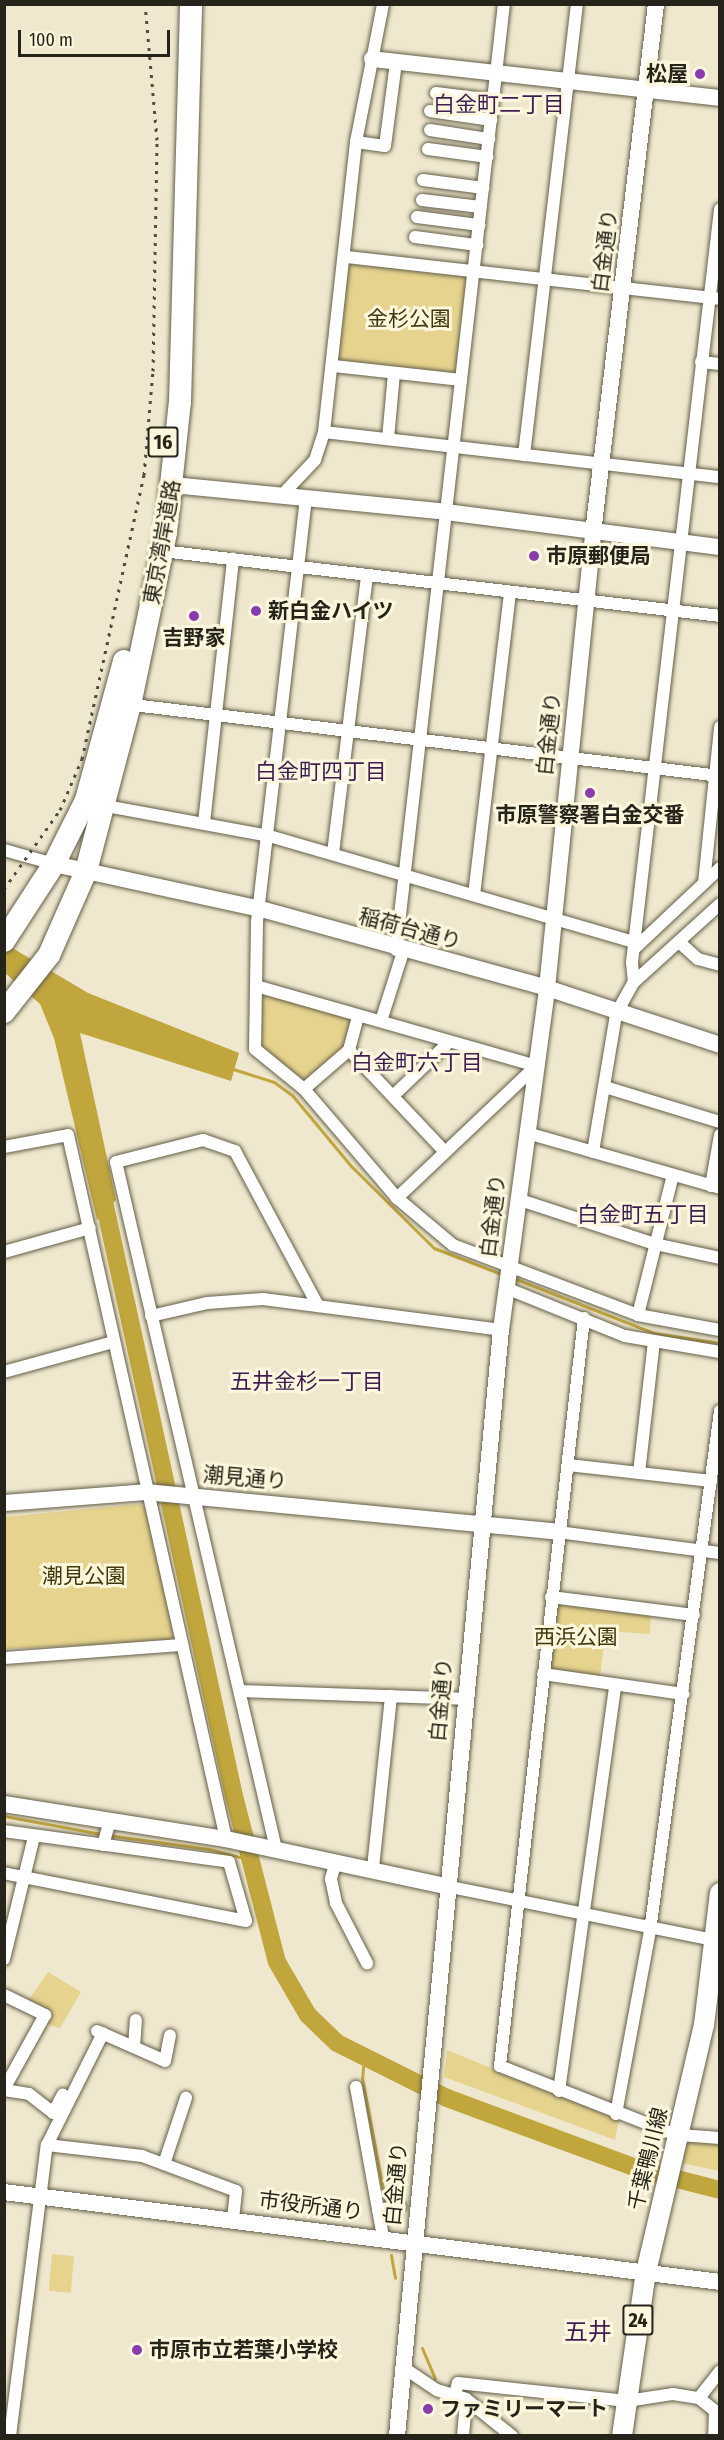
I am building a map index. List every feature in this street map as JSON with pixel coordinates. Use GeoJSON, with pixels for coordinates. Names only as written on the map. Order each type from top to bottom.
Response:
{"type":"FeatureCollection","features":[{"type":"Feature","properties":{"kind":"highway","name":"東京湾岸道路"},"geometry":{"type":"LineString","coordinates":[[9,1007],[56,944],[86,871],[106,806],[146,560],[165,422],[177,4]]}},
{"type":"Feature","properties":{"kind":"highway","name":"東京湾岸道路"},"geometry":{"type":"LineString","coordinates":[[4,941],[54,864],[86,800],[123,704],[162,551],[173,485],[180,402],[191,4]]}},
{"type":"Feature","properties":{"kind":"main road","name":"千葉鴨川線"},"geometry":{"type":"LineString","coordinates":[[622,2436],[646,2272],[672,2162],[674,2133],[704,2025],[717,1940],[720,1893]]}},
{"type":"Feature","properties":{"kind":"street"},"geometry":{"type":"LineString","coordinates":[[282,495],[315,460],[324,432],[334,366],[356,142],[382,4]]}},
{"type":"Feature","properties":{"kind":"street"},"geometry":{"type":"LineString","coordinates":[[381,1021],[400,951],[403,875],[504,4]]}},
{"type":"Feature","properties":{"kind":"street"},"geometry":{"type":"LineString","coordinates":[[524,455],[577,4]]}},
{"type":"Feature","properties":{"kind":"street","name":"白金通り"},"geometry":{"type":"LineString","coordinates":[[397,2436],[430,2054],[501,1330],[547,988],[551,918],[593,533],[656,4]]}},
{"type":"Feature","properties":{"kind":"street"},"geometry":{"type":"LineString","coordinates":[[372,59],[720,98]]}},
{"type":"Feature","properties":{"kind":"street"},"geometry":{"type":"LineString","coordinates":[[356,142],[385,146],[396,62]]}},
{"type":"Feature","properties":{"kind":"street"},"geometry":{"type":"LineString","coordinates":[[436,93],[493,100]]}},
{"type":"Feature","properties":{"kind":"street"},"geometry":{"type":"LineString","coordinates":[[430,111],[491,120]]}},
{"type":"Feature","properties":{"kind":"street"},"geometry":{"type":"LineString","coordinates":[[430,130],[489,139]]}},
{"type":"Feature","properties":{"kind":"street"},"geometry":{"type":"LineString","coordinates":[[428,149],[487,157]]}},
{"type":"Feature","properties":{"kind":"street"},"geometry":{"type":"LineString","coordinates":[[423,180],[483,188]]}},
{"type":"Feature","properties":{"kind":"street"},"geometry":{"type":"LineString","coordinates":[[422,200],[481,207]]}},
{"type":"Feature","properties":{"kind":"street"},"geometry":{"type":"LineString","coordinates":[[634,982],[634,945],[701,362],[714,298],[720,209]]}},
{"type":"Feature","properties":{"kind":"street"},"geometry":{"type":"LineString","coordinates":[[417,217],[479,225]]}},
{"type":"Feature","properties":{"kind":"street"},"geometry":{"type":"LineString","coordinates":[[415,237],[477,245]]}},
{"type":"Feature","properties":{"kind":"street"},"geometry":{"type":"LineString","coordinates":[[346,257],[714,298]]}},
{"type":"Feature","properties":{"kind":"street"},"geometry":{"type":"LineString","coordinates":[[701,362],[720,364]]}},
{"type":"Feature","properties":{"kind":"street"},"geometry":{"type":"LineString","coordinates":[[334,366],[461,380]]}},
{"type":"Feature","properties":{"kind":"street"},"geometry":{"type":"LineString","coordinates":[[388,439],[394,372]]}},
{"type":"Feature","properties":{"kind":"street"},"geometry":{"type":"LineString","coordinates":[[324,432],[720,477]]}},
{"type":"Feature","properties":{"kind":"street"},"geometry":{"type":"LineString","coordinates":[[173,485],[446,512],[593,533],[720,547]]}},
{"type":"Feature","properties":{"kind":"street"},"geometry":{"type":"LineString","coordinates":[[306,498],[261,909],[255,1049],[304,1089],[397,1198],[453,1245],[510,1264],[638,1315],[720,1330]]}},
{"type":"Feature","properties":{"kind":"street"},"geometry":{"type":"LineString","coordinates":[[162,551],[720,616]]}},
{"type":"Feature","properties":{"kind":"street"},"geometry":{"type":"LineString","coordinates":[[204,823],[232,560]]}},
{"type":"Feature","properties":{"kind":"street"},"geometry":{"type":"LineString","coordinates":[[333,853],[367,576]]}},
{"type":"Feature","properties":{"kind":"street"},"geometry":{"type":"LineString","coordinates":[[474,895],[510,592]]}},
{"type":"Feature","properties":{"kind":"street"},"geometry":{"type":"LineString","coordinates":[[123,704],[717,776]]}},
{"type":"Feature","properties":{"kind":"street"},"geometry":{"type":"LineString","coordinates":[[704,883],[717,776],[720,727]]}},
{"type":"Feature","properties":{"kind":"street"},"geometry":{"type":"LineString","coordinates":[[106,806],[268,836],[333,853],[634,945]]}},
{"type":"Feature","properties":{"kind":"street"},"geometry":{"type":"LineString","coordinates":[[4,850],[54,864]]}},
{"type":"Feature","properties":{"kind":"street","name":"稲荷台通り"},"geometry":{"type":"LineString","coordinates":[[54,864],[261,909],[400,951],[547,988],[616,1014],[720,1045]]}},
{"type":"Feature","properties":{"kind":"street"},"geometry":{"type":"LineString","coordinates":[[634,945],[720,868]]}},
{"type":"Feature","properties":{"kind":"street"},"geometry":{"type":"LineString","coordinates":[[593,1152],[616,1014],[634,982],[720,904]]}},
{"type":"Feature","properties":{"kind":"street"},"geometry":{"type":"LineString","coordinates":[[679,942],[698,959],[720,965]]}},
{"type":"Feature","properties":{"kind":"street"},"geometry":{"type":"LineString","coordinates":[[256,986],[536,1066]]}},
{"type":"Feature","properties":{"kind":"street"},"geometry":{"type":"LineString","coordinates":[[304,1089],[349,1050],[358,1016]]}},
{"type":"Feature","properties":{"kind":"street"},"geometry":{"type":"LineString","coordinates":[[393,1096],[448,1042]]}},
{"type":"Feature","properties":{"kind":"street"},"geometry":{"type":"LineString","coordinates":[[349,1050],[445,1152]]}},
{"type":"Feature","properties":{"kind":"street"},"geometry":{"type":"LineString","coordinates":[[397,1198],[536,1066]]}},
{"type":"Feature","properties":{"kind":"street"},"geometry":{"type":"LineString","coordinates":[[605,1087],[720,1122]]}},
{"type":"Feature","properties":{"kind":"street"},"geometry":{"type":"LineString","coordinates":[[527,1133],[715,1187],[720,1135]]}},
{"type":"Feature","properties":{"kind":"street"},"geometry":{"type":"LineString","coordinates":[[4,1147],[68,1135],[146,1492],[226,1839]]}},
{"type":"Feature","properties":{"kind":"street"},"geometry":{"type":"LineString","coordinates":[[276,1849],[116,1162],[203,1140],[236,1151],[318,1306]]}},
{"type":"Feature","properties":{"kind":"street"},"geometry":{"type":"LineString","coordinates":[[638,1315],[673,1175]]}},
{"type":"Feature","properties":{"kind":"street"},"geometry":{"type":"LineString","coordinates":[[518,1199],[655,1244],[720,1258]]}},
{"type":"Feature","properties":{"kind":"street"},"geometry":{"type":"LineString","coordinates":[[4,1252],[90,1228]]}},
{"type":"Feature","properties":{"kind":"street"},"geometry":{"type":"LineString","coordinates":[[506,1288],[654,1342],[720,1352]]}},
{"type":"Feature","properties":{"kind":"street"},"geometry":{"type":"LineString","coordinates":[[151,1316],[229,1300],[318,1306],[501,1330]]}},
{"type":"Feature","properties":{"kind":"street"},"geometry":{"type":"LineString","coordinates":[[584,1318],[568,1466],[558,1532],[500,2066],[616,2114],[674,2133],[720,2138]]}},
{"type":"Feature","properties":{"kind":"street"},"geometry":{"type":"LineString","coordinates":[[4,1372],[114,1342]]}},
{"type":"Feature","properties":{"kind":"street"},"geometry":{"type":"LineString","coordinates":[[639,1473],[654,1342]]}},
{"type":"Feature","properties":{"kind":"street"},"geometry":{"type":"LineString","coordinates":[[616,2114],[650,1931],[684,1694],[720,1411]]}},
{"type":"Feature","properties":{"kind":"street"},"geometry":{"type":"LineString","coordinates":[[568,1466],[711,1481]]}},
{"type":"Feature","properties":{"kind":"street","name":"潮見通り"},"geometry":{"type":"LineString","coordinates":[[4,1503],[146,1492],[558,1532]]}},
{"type":"Feature","properties":{"kind":"street"},"geometry":{"type":"LineString","coordinates":[[558,1532],[720,1553]]}},
{"type":"Feature","properties":{"kind":"street"},"geometry":{"type":"LineString","coordinates":[[551,1597],[694,1615]]}},
{"type":"Feature","properties":{"kind":"street"},"geometry":{"type":"LineString","coordinates":[[4,1658],[182,1645]]}},
{"type":"Feature","properties":{"kind":"street"},"geometry":{"type":"LineString","coordinates":[[543,1674],[684,1694]]}},
{"type":"Feature","properties":{"kind":"street"},"geometry":{"type":"LineString","coordinates":[[559,2091],[615,1685]]}},
{"type":"Feature","properties":{"kind":"street"},"geometry":{"type":"LineString","coordinates":[[240,1691],[464,1699]]}},
{"type":"Feature","properties":{"kind":"street"},"geometry":{"type":"LineString","coordinates":[[373,1868],[391,1696]]}},
{"type":"Feature","properties":{"kind":"street"},"geometry":{"type":"LineString","coordinates":[[4,1804],[226,1839],[373,1868],[518,1903],[650,1931],[717,1940]]}},
{"type":"Feature","properties":{"kind":"street"},"geometry":{"type":"LineString","coordinates":[[103,1845],[110,1821]]}},
{"type":"Feature","properties":{"kind":"street"},"geometry":{"type":"LineString","coordinates":[[4,1831],[34,1837],[229,1862],[246,1921],[4,1873]]}},
{"type":"Feature","properties":{"kind":"street"},"geometry":{"type":"LineString","coordinates":[[4,1959],[34,1837]]}},
{"type":"Feature","properties":{"kind":"street"},"geometry":{"type":"LineString","coordinates":[[336,1861],[331,1879],[336,1903],[367,1963]]}},
{"type":"Feature","properties":{"kind":"street"},"geometry":{"type":"LineString","coordinates":[[4,1995],[45,2015],[4,2090],[29,2094],[53,2113],[97,2030],[165,2061],[170,2035]]}},
{"type":"Feature","properties":{"kind":"street"},"geometry":{"type":"LineString","coordinates":[[134,2047],[136,2020]]}},
{"type":"Feature","properties":{"kind":"street"},"geometry":{"type":"LineString","coordinates":[[10,2436],[46,2145],[102,2033]]}},
{"type":"Feature","properties":{"kind":"street"},"geometry":{"type":"LineString","coordinates":[[356,2087],[383,2237]]}},
{"type":"Feature","properties":{"kind":"street"},"geometry":{"type":"LineString","coordinates":[[164,2164],[186,2098]]}},
{"type":"Feature","properties":{"kind":"street"},"geometry":{"type":"LineString","coordinates":[[46,2145],[142,2156],[236,2191],[233,2220]]}},
{"type":"Feature","properties":{"kind":"street","name":"市役所通り"},"geometry":{"type":"LineString","coordinates":[[4,2192],[38,2198],[383,2237],[720,2282]]}},
{"type":"Feature","properties":{"kind":"street"},"geometry":{"type":"LineString","coordinates":[[378,2210],[400,2206]]}},
{"type":"Feature","properties":{"kind":"street"},"geometry":{"type":"LineString","coordinates":[[404,2368],[437,2390],[460,2397],[512,2436]]}},
{"type":"Feature","properties":{"kind":"street"},"geometry":{"type":"LineString","coordinates":[[699,2398],[720,2371]]}},
{"type":"Feature","properties":{"kind":"street"},"geometry":{"type":"LineString","coordinates":[[463,2436],[458,2383],[627,2401],[673,2394],[699,2398],[715,2411],[714,2436]]}},
{"type":"Feature","properties":{"kind":"green space","name":"金杉公園"},"geometry":{"type":"Polygon","coordinates":[[[353,261],[462,274],[466,280],[456,370],[450,375],[342,363],[338,358],[347,266],[353,261]]]}},
{"type":"Feature","properties":{"kind":"green space"},"geometry":{"type":"Polygon","coordinates":[[[256,986],[358,1016],[349,1050],[304,1089],[255,1049],[256,986]]]}},
{"type":"Feature","properties":{"kind":"green space","name":"潮見公園"},"geometry":{"type":"Polygon","coordinates":[[[140,1504],[146,1508],[174,1635],[169,1641],[5,1649],[4,1517],[140,1504]]]}},
{"type":"Feature","properties":{"kind":"green space","name":"西浜公園"},"geometry":{"type":"Polygon","coordinates":[[[551,1597],[651,1610],[650,1634],[606,1631],[599,1683],[543,1674],[551,1597]]]}},
{"type":"Feature","properties":{"kind":"green space"},"geometry":{"type":"Polygon","coordinates":[[[48,1972],[81,1992],[60,2028],[41,2022],[44,2015],[25,2005],[48,1972]]]}},
{"type":"Feature","properties":{"kind":"green space"},"geometry":{"type":"Polygon","coordinates":[[[447,2050],[619,2120],[615,2140],[444,2077],[447,2050]]]}},
{"type":"Feature","properties":{"kind":"green space"},"geometry":{"type":"Polygon","coordinates":[[[683,2138],[719,2142],[719,2171],[678,2162],[683,2138]]]}},
{"type":"Feature","properties":{"kind":"green space"},"geometry":{"type":"Polygon","coordinates":[[[52,2254],[74,2256],[71,2293],[49,2291],[52,2254]]]}},
{"type":"Feature","properties":{"kind":"shaded area"},"geometry":{"type":"Polygon","coordinates":[[[4,943],[88,993],[239,1053],[231,1081],[80,1033],[116,1200],[97,1220],[54,1038],[40,1004],[5,973],[4,943]]]}},
{"type":"Feature","properties":{"kind":"waterway"},"geometry":{"type":"LineString","coordinates":[[233,1069],[274,1082],[292,1095],[351,1166],[434,1248],[501,1274]]}},
{"type":"Feature","properties":{"kind":"waterway"},"geometry":{"type":"LineString","coordinates":[[101,1188],[234,1796],[277,1962],[308,2015],[337,2043],[447,2098],[642,2170],[720,2190]]}},
{"type":"Feature","properties":{"kind":"waterway"},"geometry":{"type":"LineString","coordinates":[[513,1278],[654,1333],[720,1343]]}},
{"type":"Feature","properties":{"kind":"waterway"},"geometry":{"type":"LineString","coordinates":[[4,1816],[101,1834]]}},
{"type":"Feature","properties":{"kind":"waterway"},"geometry":{"type":"LineString","coordinates":[[108,1835],[209,1849],[251,1860]]}},
{"type":"Feature","properties":{"kind":"waterway"},"geometry":{"type":"LineString","coordinates":[[364,2057],[362,2078],[386,2205]]}},
{"type":"Feature","properties":{"kind":"waterway"},"geometry":{"type":"LineString","coordinates":[[388,2212],[389,2222]]}},
{"type":"Feature","properties":{"kind":"waterway"},"geometry":{"type":"LineString","coordinates":[[391,2255],[395,2278]]}},
{"type":"Feature","properties":{"kind":"waterway"},"geometry":{"type":"LineString","coordinates":[[422,2348],[435,2378]]}},
{"type":"Feature","properties":{"kind":"railway"},"geometry":{"type":"LineString","coordinates":[[4,889],[60,810],[82,759],[144,475],[153,371],[157,140],[145,4]]}},
{"type":"Feature","properties":{"kind":"place","name":"松屋"},"geometry":{"type":"Point","coordinates":[700,74]}},
{"type":"Feature","properties":{"kind":"place","name":"市原郵便局"},"geometry":{"type":"Point","coordinates":[534,556]}},
{"type":"Feature","properties":{"kind":"place","name":"新白金ハイツ"},"geometry":{"type":"Point","coordinates":[256,611]}},
{"type":"Feature","properties":{"kind":"place","name":"吉野家"},"geometry":{"type":"Point","coordinates":[194,616]}},
{"type":"Feature","properties":{"kind":"place","name":"市原警察署白金交番"},"geometry":{"type":"Point","coordinates":[590,793]}},
{"type":"Feature","properties":{"kind":"place","name":"市原市立若葉小学校"},"geometry":{"type":"Point","coordinates":[137,2350]}},
{"type":"Feature","properties":{"kind":"place","name":"ファミリーマート"},"geometry":{"type":"Point","coordinates":[428,2409]}},
{"type":"Feature","properties":{"kind":"district","name":"白金町二丁目"},"geometry":{"type":"Point","coordinates":[499,105]}},
{"type":"Feature","properties":{"kind":"district","name":"白金町四丁目"},"geometry":{"type":"Point","coordinates":[321,772]}},
{"type":"Feature","properties":{"kind":"district","name":"白金町六丁目"},"geometry":{"type":"Point","coordinates":[417,1063]}},
{"type":"Feature","properties":{"kind":"district","name":"白金町五丁目"},"geometry":{"type":"Point","coordinates":[643,1215]}},
{"type":"Feature","properties":{"kind":"district","name":"五井金杉一丁目"},"geometry":{"type":"Point","coordinates":[307,1382]}},
{"type":"Feature","properties":{"kind":"district","name":"五井"},"geometry":{"type":"Point","coordinates":[588,2333]}}]}
